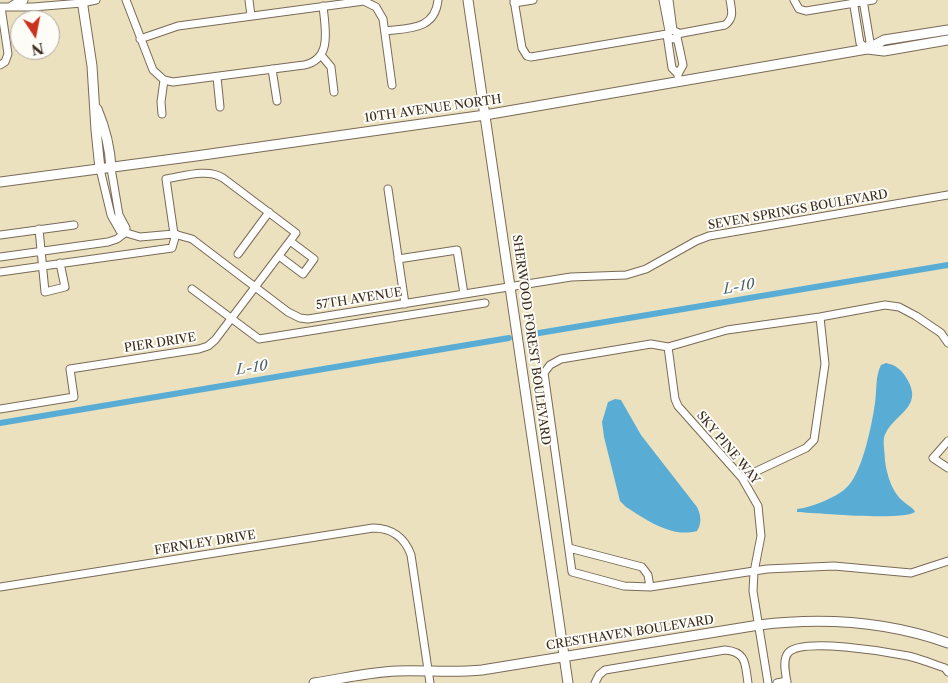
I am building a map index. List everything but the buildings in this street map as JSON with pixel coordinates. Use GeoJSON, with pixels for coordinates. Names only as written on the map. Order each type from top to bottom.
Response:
{"type":"FeatureCollection","features":[{"type":"Feature","properties":{"kind":"street"},"geometry":{"type":"LineString","coordinates":[[11,6],[24,0]]}},
{"type":"Feature","properties":{"kind":"street"},"geometry":{"type":"LineString","coordinates":[[0,65],[5,62],[8,54],[0,7],[96,0]]}},
{"type":"Feature","properties":{"kind":"street"},"geometry":{"type":"LineString","coordinates":[[126,0],[153,70],[164,80],[178,82],[308,64],[321,56],[326,42],[323,6]]}},
{"type":"Feature","properties":{"kind":"street"},"geometry":{"type":"LineString","coordinates":[[249,0],[251,16]]}},
{"type":"Feature","properties":{"kind":"street"},"geometry":{"type":"LineString","coordinates":[[140,39],[178,26],[359,0],[368,2],[382,15],[392,85]]}},
{"type":"Feature","properties":{"kind":"street"},"geometry":{"type":"LineString","coordinates":[[385,31],[417,27],[430,20],[435,14],[438,0]]}},
{"type":"Feature","properties":{"kind":"street","name":"SHERWOOD FOREST BOULEVARD"},"geometry":{"type":"LineString","coordinates":[[468,0],[568,683]]}},
{"type":"Feature","properties":{"kind":"street"},"geometry":{"type":"LineString","coordinates":[[533,0],[514,2],[522,48],[527,56],[531,57],[725,25],[732,17],[730,0]]}},
{"type":"Feature","properties":{"kind":"street"},"geometry":{"type":"LineString","coordinates":[[663,0],[682,65],[678,78]]}},
{"type":"Feature","properties":{"kind":"street"},"geometry":{"type":"LineString","coordinates":[[669,0],[672,34]]}},
{"type":"Feature","properties":{"kind":"street"},"geometry":{"type":"LineString","coordinates":[[794,0],[799,9],[806,11],[873,0]]}},
{"type":"Feature","properties":{"kind":"street"},"geometry":{"type":"LineString","coordinates":[[82,1],[92,66],[100,169],[109,209],[117,227],[125,233]]}},
{"type":"Feature","properties":{"kind":"street"},"geometry":{"type":"LineString","coordinates":[[853,2],[860,43],[867,50],[870,42],[863,1]]}},
{"type":"Feature","properties":{"kind":"street","name":"10TH AVENUE NORTH"},"geometry":{"type":"LineString","coordinates":[[867,50],[884,40],[948,30]]}},
{"type":"Feature","properties":{"kind":"street","name":"10TH AVENUE NORTH"},"geometry":{"type":"LineString","coordinates":[[0,182],[111,168],[485,114],[678,78],[867,50],[884,51],[948,40]]}},
{"type":"Feature","properties":{"kind":"street"},"geometry":{"type":"LineString","coordinates":[[321,56],[331,67],[334,92]]}},
{"type":"Feature","properties":{"kind":"street"},"geometry":{"type":"LineString","coordinates":[[272,69],[277,101]]}},
{"type":"Feature","properties":{"kind":"street"},"geometry":{"type":"LineString","coordinates":[[216,77],[220,107]]}},
{"type":"Feature","properties":{"kind":"street"},"geometry":{"type":"LineString","coordinates":[[162,114],[161,102],[164,80]]}},
{"type":"Feature","properties":{"kind":"street"},"geometry":{"type":"LineString","coordinates":[[94,102],[106,133],[117,207],[120,219],[126,228],[125,233]]}},
{"type":"Feature","properties":{"kind":"street"},"geometry":{"type":"LineString","coordinates":[[0,272],[172,248],[175,234],[166,179],[207,173],[216,174],[223,178],[296,233],[290,241],[314,259],[303,274],[279,256]]}},
{"type":"Feature","properties":{"kind":"street"},"geometry":{"type":"LineString","coordinates":[[388,190],[405,304]]}},
{"type":"Feature","properties":{"kind":"street","name":"SEVEN SPRINGS BOULEVARD"},"geometry":{"type":"LineString","coordinates":[[511,287],[582,276],[626,275],[646,269],[696,241],[709,236],[948,195]]}},
{"type":"Feature","properties":{"kind":"street"},"geometry":{"type":"LineString","coordinates":[[238,254],[269,212]]}},
{"type":"Feature","properties":{"kind":"street"},"geometry":{"type":"LineString","coordinates":[[0,235],[74,224]]}},
{"type":"Feature","properties":{"kind":"street"},"geometry":{"type":"LineString","coordinates":[[38,229],[45,292],[65,287],[60,263]]}},
{"type":"Feature","properties":{"kind":"street"},"geometry":{"type":"LineString","coordinates":[[0,257],[108,242],[125,233]]}},
{"type":"Feature","properties":{"kind":"street","name":"57TH AVENUE"},"geometry":{"type":"LineString","coordinates":[[125,233],[140,237],[175,234],[192,239],[292,314],[304,318],[511,287]]}},
{"type":"Feature","properties":{"kind":"street","name":"PIER DRIVE"},"geometry":{"type":"LineString","coordinates":[[0,409],[74,397],[70,370],[203,348],[215,340],[290,241]]}},
{"type":"Feature","properties":{"kind":"street"},"geometry":{"type":"LineString","coordinates":[[398,258],[457,250],[464,294]]}},
{"type":"Feature","properties":{"kind":"street"},"geometry":{"type":"LineString","coordinates":[[192,289],[259,339],[485,303]]}},
{"type":"Feature","properties":{"kind":"street"},"geometry":{"type":"LineString","coordinates":[[948,343],[941,333],[899,307],[885,305],[820,317],[727,330],[668,347],[650,344],[561,359],[550,364],[544,373],[572,572],[624,586],[650,586],[767,569],[834,566],[911,573],[948,561]]}},
{"type":"Feature","properties":{"kind":"street"},"geometry":{"type":"LineString","coordinates":[[742,478],[806,448],[814,440],[826,364],[820,317]]}},
{"type":"Feature","properties":{"kind":"street","name":"SKY PINE WAY"},"geometry":{"type":"LineString","coordinates":[[668,347],[675,399],[678,406],[742,478],[754,496],[760,511],[761,541],[754,572],[754,605],[768,683]]}},
{"type":"Feature","properties":{"kind":"street"},"geometry":{"type":"LineString","coordinates":[[948,441],[933,458],[948,468]]}},
{"type":"Feature","properties":{"kind":"street","name":"FERNLEY DRIVE"},"geometry":{"type":"LineString","coordinates":[[0,587],[373,528],[391,531],[399,536],[408,546],[412,559],[429,672]]}},
{"type":"Feature","properties":{"kind":"street"},"geometry":{"type":"LineString","coordinates":[[569,548],[642,567],[648,575],[650,586]]}},
{"type":"Feature","properties":{"kind":"street","name":"CRESTHAVEN BOULEVARD"},"geometry":{"type":"LineString","coordinates":[[314,683],[397,671],[472,671],[759,625],[801,621],[852,622],[894,627],[948,642]]}},
{"type":"Feature","properties":{"kind":"street"},"geometry":{"type":"LineString","coordinates":[[777,683],[787,682],[784,659],[789,651],[807,646],[851,646],[900,655],[936,664],[945,668],[948,672]]}},
{"type":"Feature","properties":{"kind":"street"},"geometry":{"type":"LineString","coordinates":[[595,683],[599,675],[605,670],[725,650],[736,651],[742,656],[745,661],[748,683]]}},
{"type":"Feature","properties":{"kind":"street"},"geometry":{"type":"LineString","coordinates":[[429,672],[430,683]]}},
{"type":"Feature","properties":{"kind":"water"},"geometry":{"type":"Polygon","coordinates":[[[886,363],[896,367],[907,379],[912,398],[905,411],[893,423],[884,438],[885,461],[889,478],[896,494],[915,512],[907,515],[877,516],[797,512],[797,509],[816,504],[836,495],[846,489],[853,479],[869,434],[879,370],[881,365],[886,363]]]}},
{"type":"Feature","properties":{"kind":"water"},"geometry":{"type":"Polygon","coordinates":[[[615,399],[621,400],[641,435],[697,507],[700,525],[697,531],[687,533],[669,530],[642,517],[620,501],[602,422],[608,402],[615,399]]]}},
{"type":"Feature","properties":{"kind":"waterway","name":"L-10"},"geometry":{"type":"LineString","coordinates":[[533,334],[948,265]]}},
{"type":"Feature","properties":{"kind":"waterway","name":"L-10"},"geometry":{"type":"LineString","coordinates":[[0,423],[509,338]]}}]}
